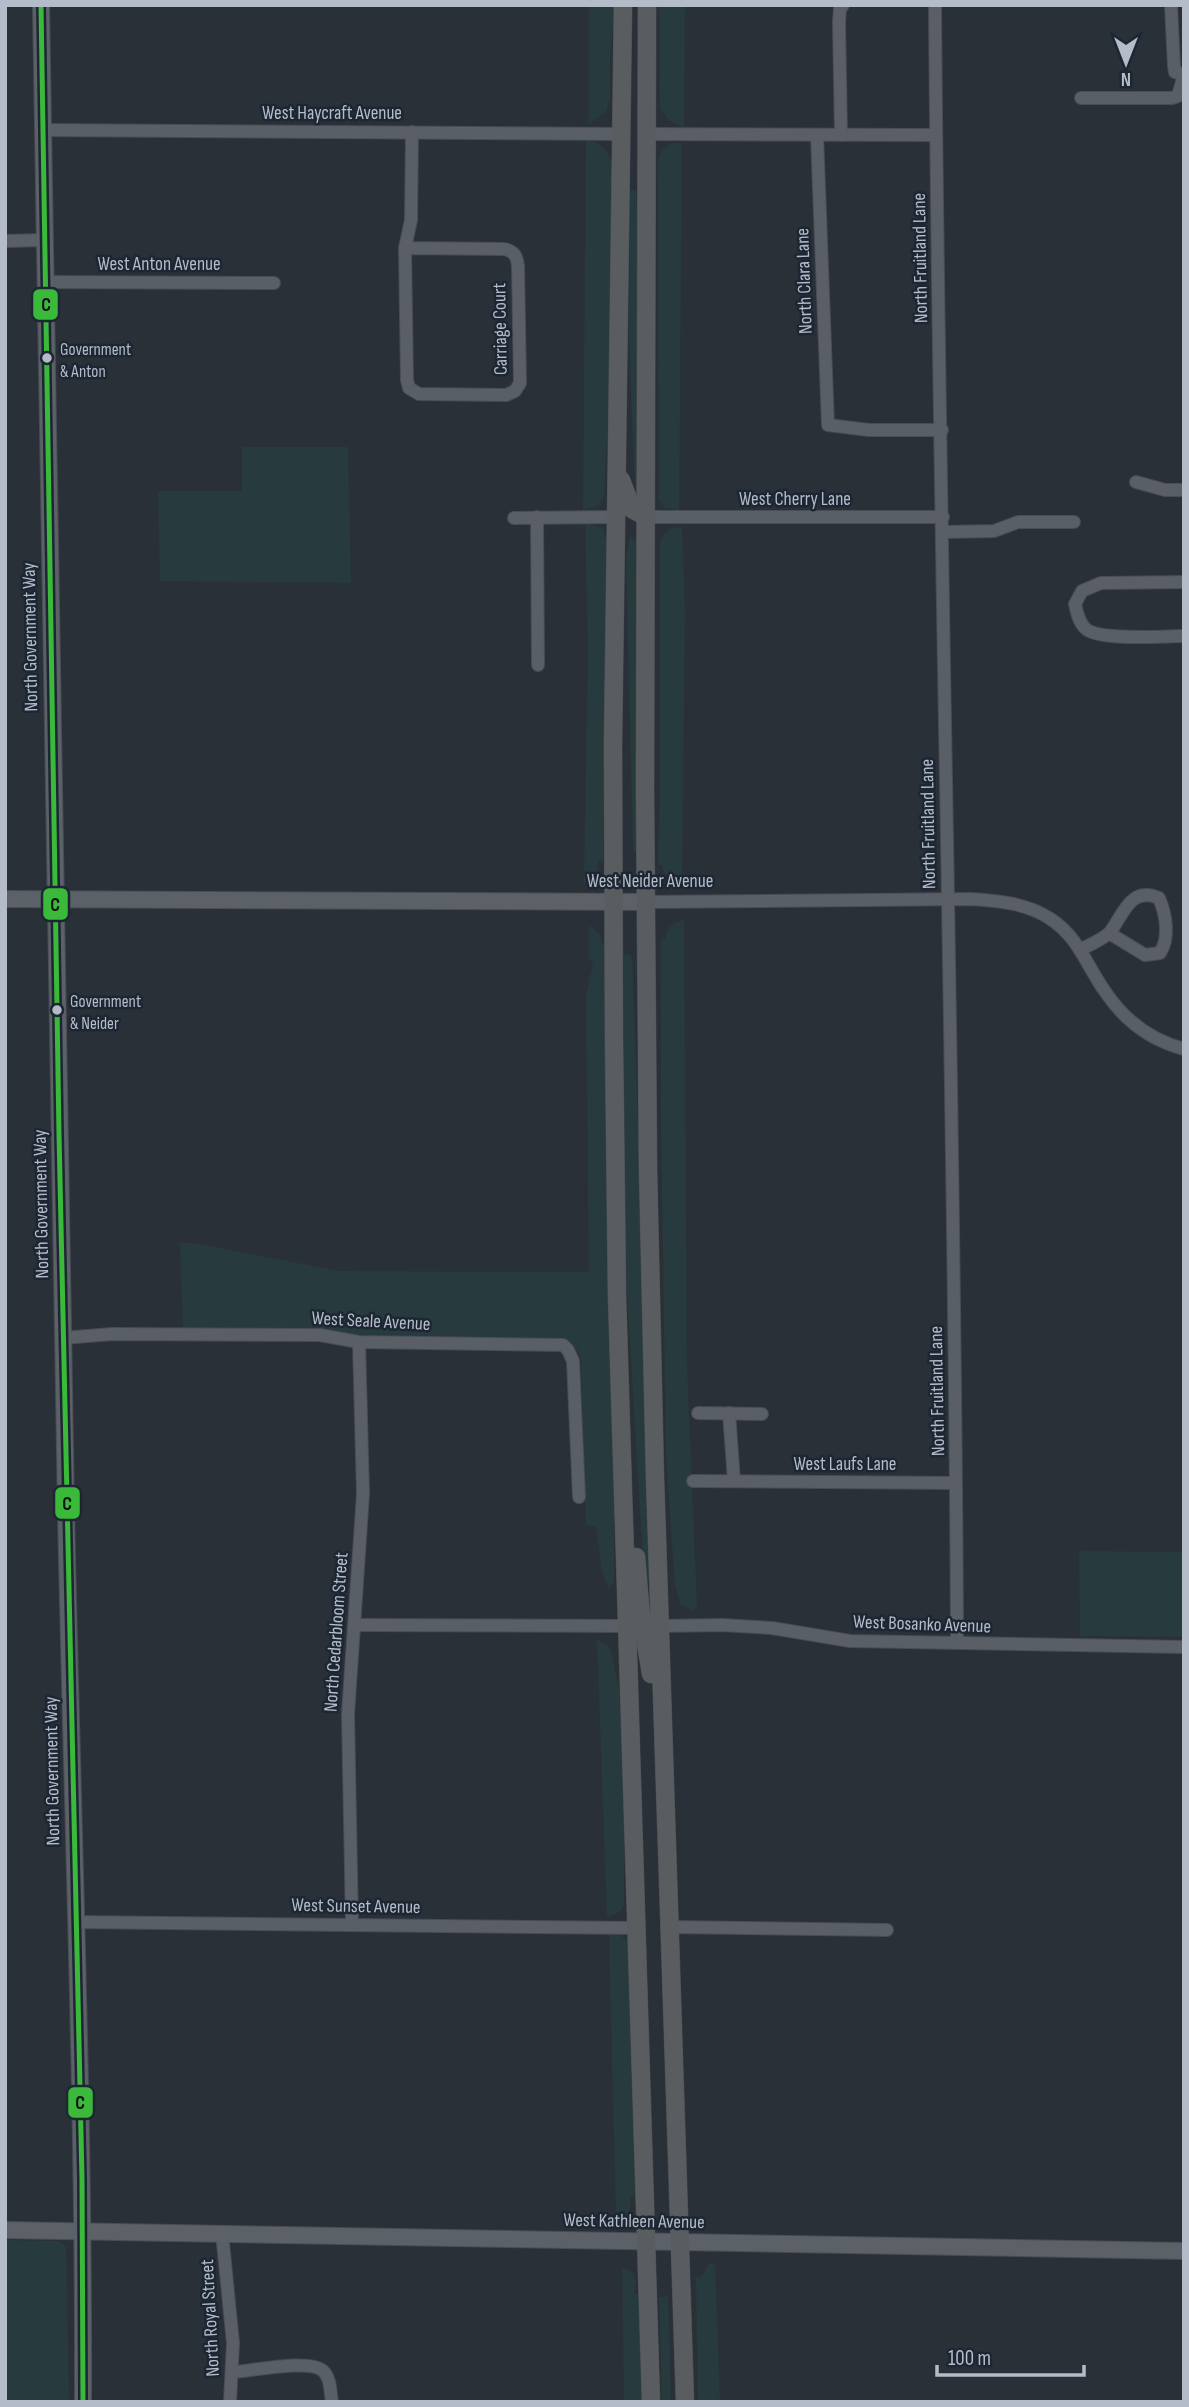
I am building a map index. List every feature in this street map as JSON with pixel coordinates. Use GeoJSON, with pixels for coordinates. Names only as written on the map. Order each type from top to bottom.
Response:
{"type":"FeatureCollection","features":[{"type":"Feature","properties":{"kind":"highway"},"geometry":{"type":"LineString","coordinates":[[623,5],[614,902],[617,1296],[651,2402]]}},
{"type":"Feature","properties":{"kind":"highway"},"geometry":{"type":"LineString","coordinates":[[647,5],[646,902],[650,1269],[685,2402]]}},
{"type":"Feature","properties":{"kind":"highway"},"geometry":{"type":"LineString","coordinates":[[622,92],[629,117],[645,134]]}},
{"type":"Feature","properties":{"kind":"highway"},"geometry":{"type":"LineString","coordinates":[[621,134],[635,144],[646,181]]}},
{"type":"Feature","properties":{"kind":"highway"},"geometry":{"type":"LineString","coordinates":[[617,469],[632,509],[647,517]]}},
{"type":"Feature","properties":{"kind":"highway"},"geometry":{"type":"LineString","coordinates":[[616,517],[635,529],[642,538],[647,558]]}},
{"type":"Feature","properties":{"kind":"highway"},"geometry":{"type":"LineString","coordinates":[[624,1521],[633,1540],[641,1616],[660,1626]]}},
{"type":"Feature","properties":{"kind":"highway"},"geometry":{"type":"LineString","coordinates":[[627,1626],[639,1629],[645,1637],[656,1715],[664,1745]]}},
{"type":"Feature","properties":{"kind":"main road","name":"North Government Way"},"geometry":{"type":"LineString","coordinates":[[41,5],[55,900],[83,2230],[83,2402]]}},
{"type":"Feature","properties":{"kind":"main road","name":"West Neider Avenue"},"geometry":{"type":"LineString","coordinates":[[5,899],[646,902]]}},
{"type":"Feature","properties":{"kind":"main road","name":"West Kathleen Avenue"},"geometry":{"type":"LineString","coordinates":[[5,2230],[1184,2251]]}},
{"type":"Feature","properties":{"kind":"street","name":"North Fruitland Lane"},"geometry":{"type":"LineString","coordinates":[[935,5],[947,899],[955,1262],[957,1643]]}},
{"type":"Feature","properties":{"kind":"street"},"geometry":{"type":"LineString","coordinates":[[1081,98],[1178,96],[1184,75],[1175,72],[1171,5]]}},
{"type":"Feature","properties":{"kind":"street"},"geometry":{"type":"LineString","coordinates":[[841,135],[839,22],[842,6]]}},
{"type":"Feature","properties":{"kind":"street","name":"West Haycraft Avenue"},"geometry":{"type":"LineString","coordinates":[[42,130],[621,134]]}},
{"type":"Feature","properties":{"kind":"street","name":"Carriage Court"},"geometry":{"type":"LineString","coordinates":[[405,248],[503,249],[515,255],[518,266],[520,383],[515,391],[506,395],[419,394],[409,388],[405,248],[411,220],[412,132]]}},
{"type":"Feature","properties":{"kind":"street"},"geometry":{"type":"LineString","coordinates":[[645,134],[936,135]]}},
{"type":"Feature","properties":{"kind":"street","name":"North Clara Lane"},"geometry":{"type":"LineString","coordinates":[[817,135],[828,425],[869,430],[942,430]]}},
{"type":"Feature","properties":{"kind":"street"},"geometry":{"type":"LineString","coordinates":[[5,241],[44,240]]}},
{"type":"Feature","properties":{"kind":"street","name":"West Anton Avenue"},"geometry":{"type":"LineString","coordinates":[[44,282],[274,283]]}},
{"type":"Feature","properties":{"kind":"street"},"geometry":{"type":"LineString","coordinates":[[1136,482],[1166,489],[1184,489]]}},
{"type":"Feature","properties":{"kind":"street"},"geometry":{"type":"LineString","coordinates":[[537,517],[538,665]]}},
{"type":"Feature","properties":{"kind":"street"},"geometry":{"type":"LineString","coordinates":[[514,518],[616,517]]}},
{"type":"Feature","properties":{"kind":"street","name":"West Cherry Lane"},"geometry":{"type":"LineString","coordinates":[[647,517],[943,517]]}},
{"type":"Feature","properties":{"kind":"street"},"geometry":{"type":"LineString","coordinates":[[943,532],[994,531],[1018,522],[1074,522]]}},
{"type":"Feature","properties":{"kind":"street"},"geometry":{"type":"LineString","coordinates":[[1184,582],[1101,583],[1082,591],[1075,604],[1080,621],[1087,631],[1110,636],[1184,636]]}},
{"type":"Feature","properties":{"kind":"street"},"geometry":{"type":"LineString","coordinates":[[1080,950],[1109,933],[1135,897],[1143,894],[1159,898],[1163,906],[1166,932],[1166,940],[1160,953],[1145,955],[1109,933]]}},
{"type":"Feature","properties":{"kind":"street","name":"West Neider Avenue"},"geometry":{"type":"LineString","coordinates":[[646,902],[947,899],[995,901],[1029,908],[1049,918],[1065,931],[1120,1011],[1141,1030],[1166,1044],[1184,1049]]}},
{"type":"Feature","properties":{"kind":"street","name":"West Seale Avenue"},"geometry":{"type":"LineString","coordinates":[[64,1338],[112,1334],[320,1335],[359,1342],[562,1345],[568,1350],[573,1361],[579,1497]]}},
{"type":"Feature","properties":{"kind":"street","name":"North Cedarbloom Street"},"geometry":{"type":"LineString","coordinates":[[352,1924],[348,1714],[363,1482],[359,1342]]}},
{"type":"Feature","properties":{"kind":"street"},"geometry":{"type":"LineString","coordinates":[[698,1413],[762,1413]]}},
{"type":"Feature","properties":{"kind":"street"},"geometry":{"type":"LineString","coordinates":[[729,1413],[734,1481]]}},
{"type":"Feature","properties":{"kind":"street","name":"West Laufs Lane"},"geometry":{"type":"LineString","coordinates":[[693,1481],[956,1483]]}},
{"type":"Feature","properties":{"kind":"street"},"geometry":{"type":"LineString","coordinates":[[354,1625],[627,1626]]}},
{"type":"Feature","properties":{"kind":"street","name":"West Bosanko Avenue"},"geometry":{"type":"LineString","coordinates":[[660,1626],[722,1625],[772,1628],[850,1641],[1184,1647]]}},
{"type":"Feature","properties":{"kind":"street","name":"West Sunset Avenue"},"geometry":{"type":"LineString","coordinates":[[75,1922],[636,1928]]}},
{"type":"Feature","properties":{"kind":"street"},"geometry":{"type":"LineString","coordinates":[[669,1927],[887,1930]]}},
{"type":"Feature","properties":{"kind":"street","name":"North Royal Street"},"geometry":{"type":"LineString","coordinates":[[222,2233],[233,2343],[230,2402]]}},
{"type":"Feature","properties":{"kind":"street"},"geometry":{"type":"LineString","coordinates":[[233,2372],[299,2365],[317,2367],[326,2375],[332,2402]]}},
{"type":"Feature","properties":{"kind":"green space"},"geometry":{"type":"Polygon","coordinates":[[[589,5],[616,5],[610,54],[610,99],[606,112],[589,124],[589,5]]]}},
{"type":"Feature","properties":{"kind":"green space"},"geometry":{"type":"Polygon","coordinates":[[[659,5],[685,5],[684,127],[670,121],[660,108],[659,5]]]}},
{"type":"Feature","properties":{"kind":"green space"},"geometry":{"type":"Polygon","coordinates":[[[586,140],[604,148],[612,165],[611,359],[604,496],[598,506],[583,510],[586,140]]]}},
{"type":"Feature","properties":{"kind":"green space"},"geometry":{"type":"Polygon","coordinates":[[[671,143],[682,143],[679,510],[665,508],[659,501],[658,159],[661,151],[671,143]]]}},
{"type":"Feature","properties":{"kind":"green space"},"geometry":{"type":"Polygon","coordinates":[[[630,190],[636,190],[639,237],[638,495],[635,496],[629,335],[630,190]]]}},
{"type":"Feature","properties":{"kind":"green space"},"geometry":{"type":"Polygon","coordinates":[[[242,447],[348,447],[351,583],[160,581],[158,491],[242,491],[242,447]]]}},
{"type":"Feature","properties":{"kind":"green space"},"geometry":{"type":"Polygon","coordinates":[[[585,523],[603,528],[607,544],[603,860],[598,862],[593,878],[584,883],[588,648],[585,523]]]}},
{"type":"Feature","properties":{"kind":"green space"},"geometry":{"type":"Polygon","coordinates":[[[682,527],[685,610],[682,883],[669,878],[662,865],[658,865],[660,540],[669,529],[682,527]]]}},
{"type":"Feature","properties":{"kind":"green space"},"geometry":{"type":"Polygon","coordinates":[[[630,537],[636,542],[637,551],[639,849],[636,851],[633,851],[626,556],[630,537]]]}},
{"type":"Feature","properties":{"kind":"green space"},"geometry":{"type":"Polygon","coordinates":[[[684,920],[687,1366],[697,1607],[691,1610],[680,1603],[675,1585],[666,1454],[661,1121],[661,939],[665,939],[673,924],[684,920]]]}},
{"type":"Feature","properties":{"kind":"green space"},"geometry":{"type":"Polygon","coordinates":[[[589,926],[600,935],[602,944],[605,944],[614,1455],[614,1581],[609,1589],[602,1572],[596,1526],[586,1525],[581,1362],[578,1351],[572,1344],[552,1338],[371,1337],[317,1329],[183,1331],[180,1243],[194,1243],[339,1271],[589,1272],[586,995],[593,964],[589,959],[589,926]]]}},
{"type":"Feature","properties":{"kind":"green space"},"geometry":{"type":"Polygon","coordinates":[[[626,953],[632,957],[646,1250],[650,1581],[644,1578],[627,1293],[624,1181],[626,953]]]}},
{"type":"Feature","properties":{"kind":"green space"},"geometry":{"type":"Polygon","coordinates":[[[1079,1551],[1184,1552],[1184,1637],[1080,1636],[1079,1551]]]}},
{"type":"Feature","properties":{"kind":"green space"},"geometry":{"type":"Polygon","coordinates":[[[597,1640],[607,1645],[611,1651],[619,1689],[624,1790],[624,1905],[618,1913],[607,1917],[597,1640]]]}},
{"type":"Feature","properties":{"kind":"green space"},"geometry":{"type":"Polygon","coordinates":[[[609,1935],[621,1935],[628,1948],[635,2196],[630,2198],[630,2210],[626,2217],[616,2222],[609,1935]]]}},
{"type":"Feature","properties":{"kind":"green space"},"geometry":{"type":"Polygon","coordinates":[[[5,2240],[59,2241],[66,2247],[69,2402],[5,2402],[5,2240]]]}},
{"type":"Feature","properties":{"kind":"green space"},"geometry":{"type":"Polygon","coordinates":[[[715,2263],[720,2402],[698,2402],[696,2277],[701,2277],[709,2264],[715,2263]]]}},
{"type":"Feature","properties":{"kind":"green space"},"geometry":{"type":"Polygon","coordinates":[[[622,2266],[634,2274],[634,2293],[641,2300],[644,2402],[624,2402],[622,2266]]]}},
{"type":"Feature","properties":{"kind":"green space"},"geometry":{"type":"Polygon","coordinates":[[[668,2296],[671,2402],[662,2402],[659,2298],[668,2296]]]}},
{"type":"Feature","properties":{"kind":"transit line","name":"C"},"geometry":{"type":"LineString","coordinates":[[41,5],[59,1134],[82,2179],[83,2402]]}},
{"type":"Feature","properties":{"kind":"place","name":"Government & Anton"},"geometry":{"type":"Point","coordinates":[47,358]}},
{"type":"Feature","properties":{"kind":"place","name":"Government & Neider"},"geometry":{"type":"Point","coordinates":[57,1010]}}]}
